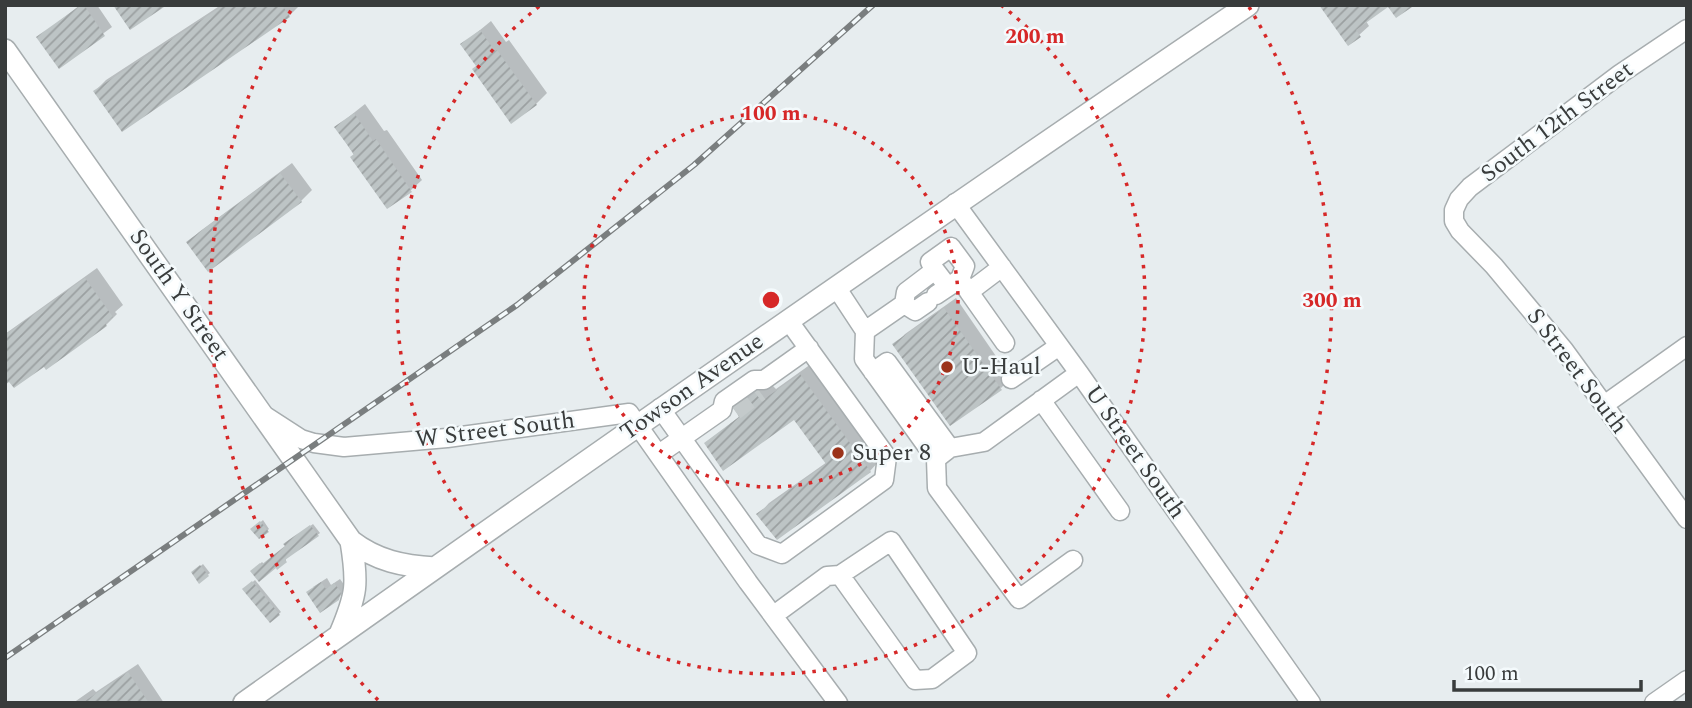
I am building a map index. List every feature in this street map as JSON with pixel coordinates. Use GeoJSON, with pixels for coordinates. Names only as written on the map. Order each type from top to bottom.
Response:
{"type":"FeatureCollection","features":[{"type":"Feature","properties":{"kind":"main road","name":"Towson Avenue"},"geometry":{"type":"LineString","coordinates":[[244,703],[660,408],[1248,5]]}},
{"type":"Feature","properties":{"kind":"main road","name":"South Y Street"},"geometry":{"type":"LineString","coordinates":[[5,50],[351,541],[368,554],[388,562],[405,567],[435,568]]}},
{"type":"Feature","properties":{"kind":"main road","name":"South Y Street"},"geometry":{"type":"LineString","coordinates":[[339,636],[354,602],[356,583],[351,541]]}},
{"type":"Feature","properties":{"kind":"street","name":"South 12th Street"},"geometry":{"type":"LineString","coordinates":[[1460,231],[1454,221],[1454,210],[1459,199],[1470,187],[1619,74],[1687,29]]}},
{"type":"Feature","properties":{"kind":"street","name":"U Street South"},"geometry":{"type":"LineString","coordinates":[[956,203],[1311,703]]}},
{"type":"Feature","properties":{"kind":"street","name":"S Street South"},"geometry":{"type":"LineString","coordinates":[[1460,231],[1534,313],[1687,519]]}},
{"type":"Feature","properties":{"kind":"street"},"geometry":{"type":"LineString","coordinates":[[948,291],[965,266],[951,247],[930,262],[948,291],[1005,343]]}},
{"type":"Feature","properties":{"kind":"street"},"geometry":{"type":"LineString","coordinates":[[904,304],[915,311],[948,291],[1002,268]]}},
{"type":"Feature","properties":{"kind":"street"},"geometry":{"type":"LineString","coordinates":[[864,331],[904,304],[906,292],[935,270]]}},
{"type":"Feature","properties":{"kind":"street"},"geometry":{"type":"LineString","coordinates":[[836,286],[864,331],[864,359],[943,454]]}},
{"type":"Feature","properties":{"kind":"street"},"geometry":{"type":"LineString","coordinates":[[660,408],[758,545],[782,554],[884,480],[887,457],[788,320]]}},
{"type":"Feature","properties":{"kind":"street"},"geometry":{"type":"LineString","coordinates":[[1011,379],[1059,345]]}},
{"type":"Feature","properties":{"kind":"street"},"geometry":{"type":"LineString","coordinates":[[1604,405],[1687,346]]}},
{"type":"Feature","properties":{"kind":"street"},"geometry":{"type":"LineString","coordinates":[[659,454],[728,410],[724,401],[754,380],[762,386],[809,348]]}},
{"type":"Feature","properties":{"kind":"street"},"geometry":{"type":"LineString","coordinates":[[943,454],[984,442],[1079,373]]}},
{"type":"Feature","properties":{"kind":"street"},"geometry":{"type":"LineString","coordinates":[[1041,400],[1120,511]]}},
{"type":"Feature","properties":{"kind":"street","name":"W Street South"},"geometry":{"type":"LineString","coordinates":[[264,415],[301,439],[344,447],[447,438],[629,413],[637,425]]}},
{"type":"Feature","properties":{"kind":"street"},"geometry":{"type":"LineString","coordinates":[[637,425],[838,703]]}},
{"type":"Feature","properties":{"kind":"street"},"geometry":{"type":"LineString","coordinates":[[943,454],[937,488],[1019,599],[1073,560]]}},
{"type":"Feature","properties":{"kind":"street"},"geometry":{"type":"LineString","coordinates":[[774,615],[827,576],[841,575],[891,541],[967,653],[932,680],[915,680],[841,575]]}},
{"type":"Feature","properties":{"kind":"street"},"geometry":{"type":"LineString","coordinates":[[1654,703],[1687,680]]}},
{"type":"Feature","properties":{"kind":"building"},"geometry":{"type":"Polygon","coordinates":[[[84,5],[105,36],[59,69],[36,37],[84,5]]]}},
{"type":"Feature","properties":{"kind":"building"},"geometry":{"type":"Polygon","coordinates":[[[113,5],[167,5],[130,30],[113,5]]]}},
{"type":"Feature","properties":{"kind":"building"},"geometry":{"type":"Polygon","coordinates":[[[224,5],[282,5],[290,17],[122,132],[93,91],[224,5]]]}},
{"type":"Feature","properties":{"kind":"building"},"geometry":{"type":"Polygon","coordinates":[[[1319,5],[1415,5],[1396,18],[1388,7],[1356,30],[1361,37],[1348,46],[1319,5]]]}},
{"type":"Feature","properties":{"kind":"building"},"geometry":{"type":"Polygon","coordinates":[[[480,30],[537,105],[511,124],[472,69],[476,66],[460,44],[480,30]]]}},
{"type":"Feature","properties":{"kind":"building"},"geometry":{"type":"Polygon","coordinates":[[[354,113],[373,141],[376,139],[412,192],[387,209],[350,157],[354,154],[334,127],[354,113]]]}},
{"type":"Feature","properties":{"kind":"building"},"geometry":{"type":"Polygon","coordinates":[[[280,173],[302,202],[208,272],[186,242],[280,173]]]}},
{"type":"Feature","properties":{"kind":"building"},"geometry":{"type":"Polygon","coordinates":[[[85,278],[113,317],[105,323],[107,326],[46,370],[44,367],[14,388],[9,382],[5,385],[5,335],[85,278]]]}},
{"type":"Feature","properties":{"kind":"building","name":"U-Haul"},"geometry":{"type":"Polygon","coordinates":[[[944,308],[1002,390],[950,426],[892,344],[944,308]]]}},
{"type":"Feature","properties":{"kind":"building","name":"Super 8"},"geometry":{"type":"Polygon","coordinates":[[[800,374],[871,472],[777,540],[756,514],[826,464],[794,420],[723,471],[704,443],[739,417],[734,408],[758,391],[764,399],[800,374]]]}},
{"type":"Feature","properties":{"kind":"building"},"geometry":{"type":"Polygon","coordinates":[[[260,521],[269,532],[259,539],[250,529],[260,521]]]}},
{"type":"Feature","properties":{"kind":"building"},"geometry":{"type":"Polygon","coordinates":[[[310,525],[319,536],[259,582],[250,571],[310,525]]]}},
{"type":"Feature","properties":{"kind":"building"},"geometry":{"type":"Polygon","coordinates":[[[200,565],[209,576],[199,584],[191,572],[200,565]]]}},
{"type":"Feature","properties":{"kind":"building"},"geometry":{"type":"Polygon","coordinates":[[[252,581],[280,615],[270,623],[242,589],[252,581]]]}},
{"type":"Feature","properties":{"kind":"building"},"geometry":{"type":"Polygon","coordinates":[[[321,582],[326,589],[334,583],[341,592],[339,600],[320,613],[306,592],[321,582]]]}},
{"type":"Feature","properties":{"kind":"building"},"geometry":{"type":"Polygon","coordinates":[[[128,672],[149,703],[82,703],[128,672]]]}},
{"type":"Feature","properties":{"kind":"tunnel"},"geometry":{"type":"LineString","coordinates":[[735,411],[760,392]]}},
{"type":"Feature","properties":{"kind":"railway"},"geometry":{"type":"LineString","coordinates":[[5,658],[517,305],[694,165],[873,5]]}},
{"type":"Feature","properties":{"kind":"place","name":"U-Haul"},"geometry":{"type":"Point","coordinates":[947,367]}},
{"type":"Feature","properties":{"kind":"place","name":"Super 8"},"geometry":{"type":"Point","coordinates":[838,453]}}]}
